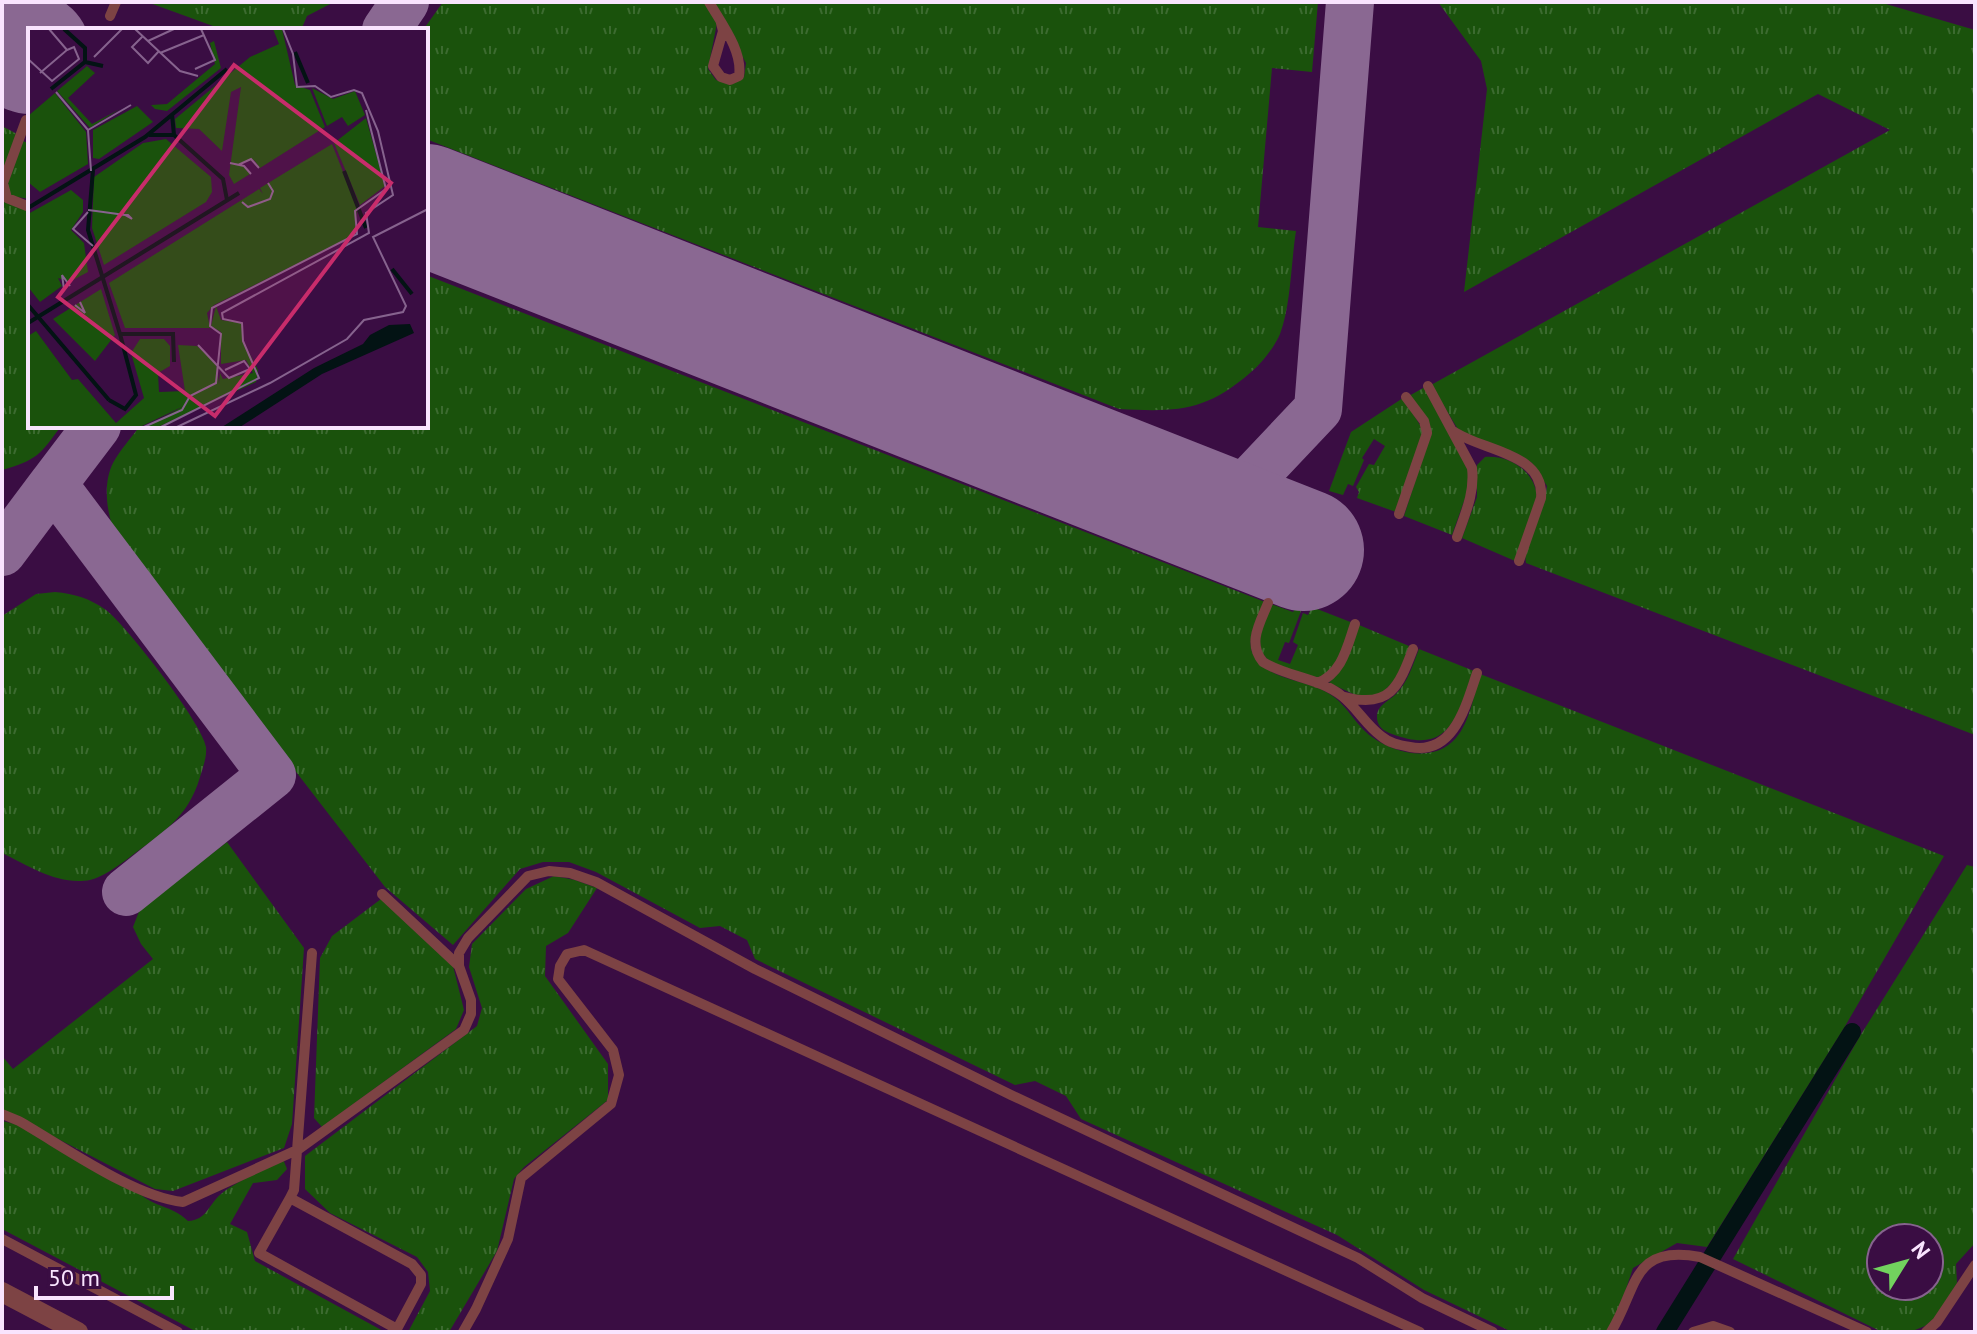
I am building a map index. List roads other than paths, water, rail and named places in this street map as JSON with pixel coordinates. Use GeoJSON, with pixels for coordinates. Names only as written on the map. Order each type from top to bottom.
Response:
{"type":"FeatureCollection","features":[{"type":"Feature","properties":{"kind":"street"},"geometry":{"type":"LineString","coordinates":[[2,1292],[78,1332]]}},
{"type":"Feature","properties":{"kind":"lane"},"geometry":{"type":"LineString","coordinates":[[110,16],[116,2]]}},
{"type":"Feature","properties":{"kind":"lane"},"geometry":{"type":"LineString","coordinates":[[709,2],[721,23],[741,64],[739,76],[730,80],[721,77],[713,66],[723,31],[721,23]]}},
{"type":"Feature","properties":{"kind":"lane"},"geometry":{"type":"LineString","coordinates":[[26,120],[3,183],[7,198],[28,205]]}},
{"type":"Feature","properties":{"kind":"lane"},"geometry":{"type":"LineString","coordinates":[[1428,386],[1472,468],[1474,483],[1457,537]]}},
{"type":"Feature","properties":{"kind":"lane"},"geometry":{"type":"LineString","coordinates":[[1399,514],[1427,433],[1424,421],[1406,397]]}},
{"type":"Feature","properties":{"kind":"lane"},"geometry":{"type":"LineString","coordinates":[[1453,431],[1466,441],[1516,457],[1538,479],[1542,488],[1541,498],[1519,561]]}},
{"type":"Feature","properties":{"kind":"lane"},"geometry":{"type":"LineString","coordinates":[[1268,603],[1255,638],[1257,654],[1270,666],[1342,696],[1360,701],[1383,697],[1401,680],[1413,649]]}},
{"type":"Feature","properties":{"kind":"lane"},"geometry":{"type":"LineString","coordinates":[[1317,683],[1339,668],[1355,624]]}},
{"type":"Feature","properties":{"kind":"lane"},"geometry":{"type":"LineString","coordinates":[[1342,696],[1383,738],[1416,748],[1431,746],[1452,732],[1462,718],[1477,673]]}},
{"type":"Feature","properties":{"kind":"lane"},"geometry":{"type":"LineString","coordinates":[[2,1114],[141,1191],[164,1200],[183,1202],[299,1149],[464,1030],[471,1014],[471,1000],[459,966],[459,953],[468,938],[528,876],[549,871],[583,878],[755,969],[1011,1095],[1345,1252],[1422,1298],[1493,1332]]}},
{"type":"Feature","properties":{"kind":"lane"},"geometry":{"type":"LineString","coordinates":[[382,894],[459,966]]}},
{"type":"Feature","properties":{"kind":"lane"},"geometry":{"type":"LineString","coordinates":[[463,1332],[508,1239],[521,1178],[611,1104],[619,1075],[613,1050],[558,979],[560,966],[567,954],[584,950],[1420,1332]]}},
{"type":"Feature","properties":{"kind":"lane"},"geometry":{"type":"LineString","coordinates":[[290,1198],[412,1264],[421,1275],[421,1284],[397,1329],[259,1253],[294,1190],[312,953]]}},
{"type":"Feature","properties":{"kind":"lane"},"geometry":{"type":"LineString","coordinates":[[2,1239],[178,1332]]}},
{"type":"Feature","properties":{"kind":"lane"},"geometry":{"type":"LineString","coordinates":[[1611,1332],[1634,1279],[1642,1268],[1662,1256],[1683,1254],[1700,1257],[1867,1332]]}},
{"type":"Feature","properties":{"kind":"lane"},"geometry":{"type":"LineString","coordinates":[[1926,1332],[1937,1322],[1975,1265]]}},
{"type":"Feature","properties":{"kind":"lane"},"geometry":{"type":"LineString","coordinates":[[1693,1332],[1713,1326],[1730,1332]]}},
{"type":"Feature","properties":{"kind":"waterway"},"geometry":{"type":"LineString","coordinates":[[1665,1332],[1852,1032]]}}]}
